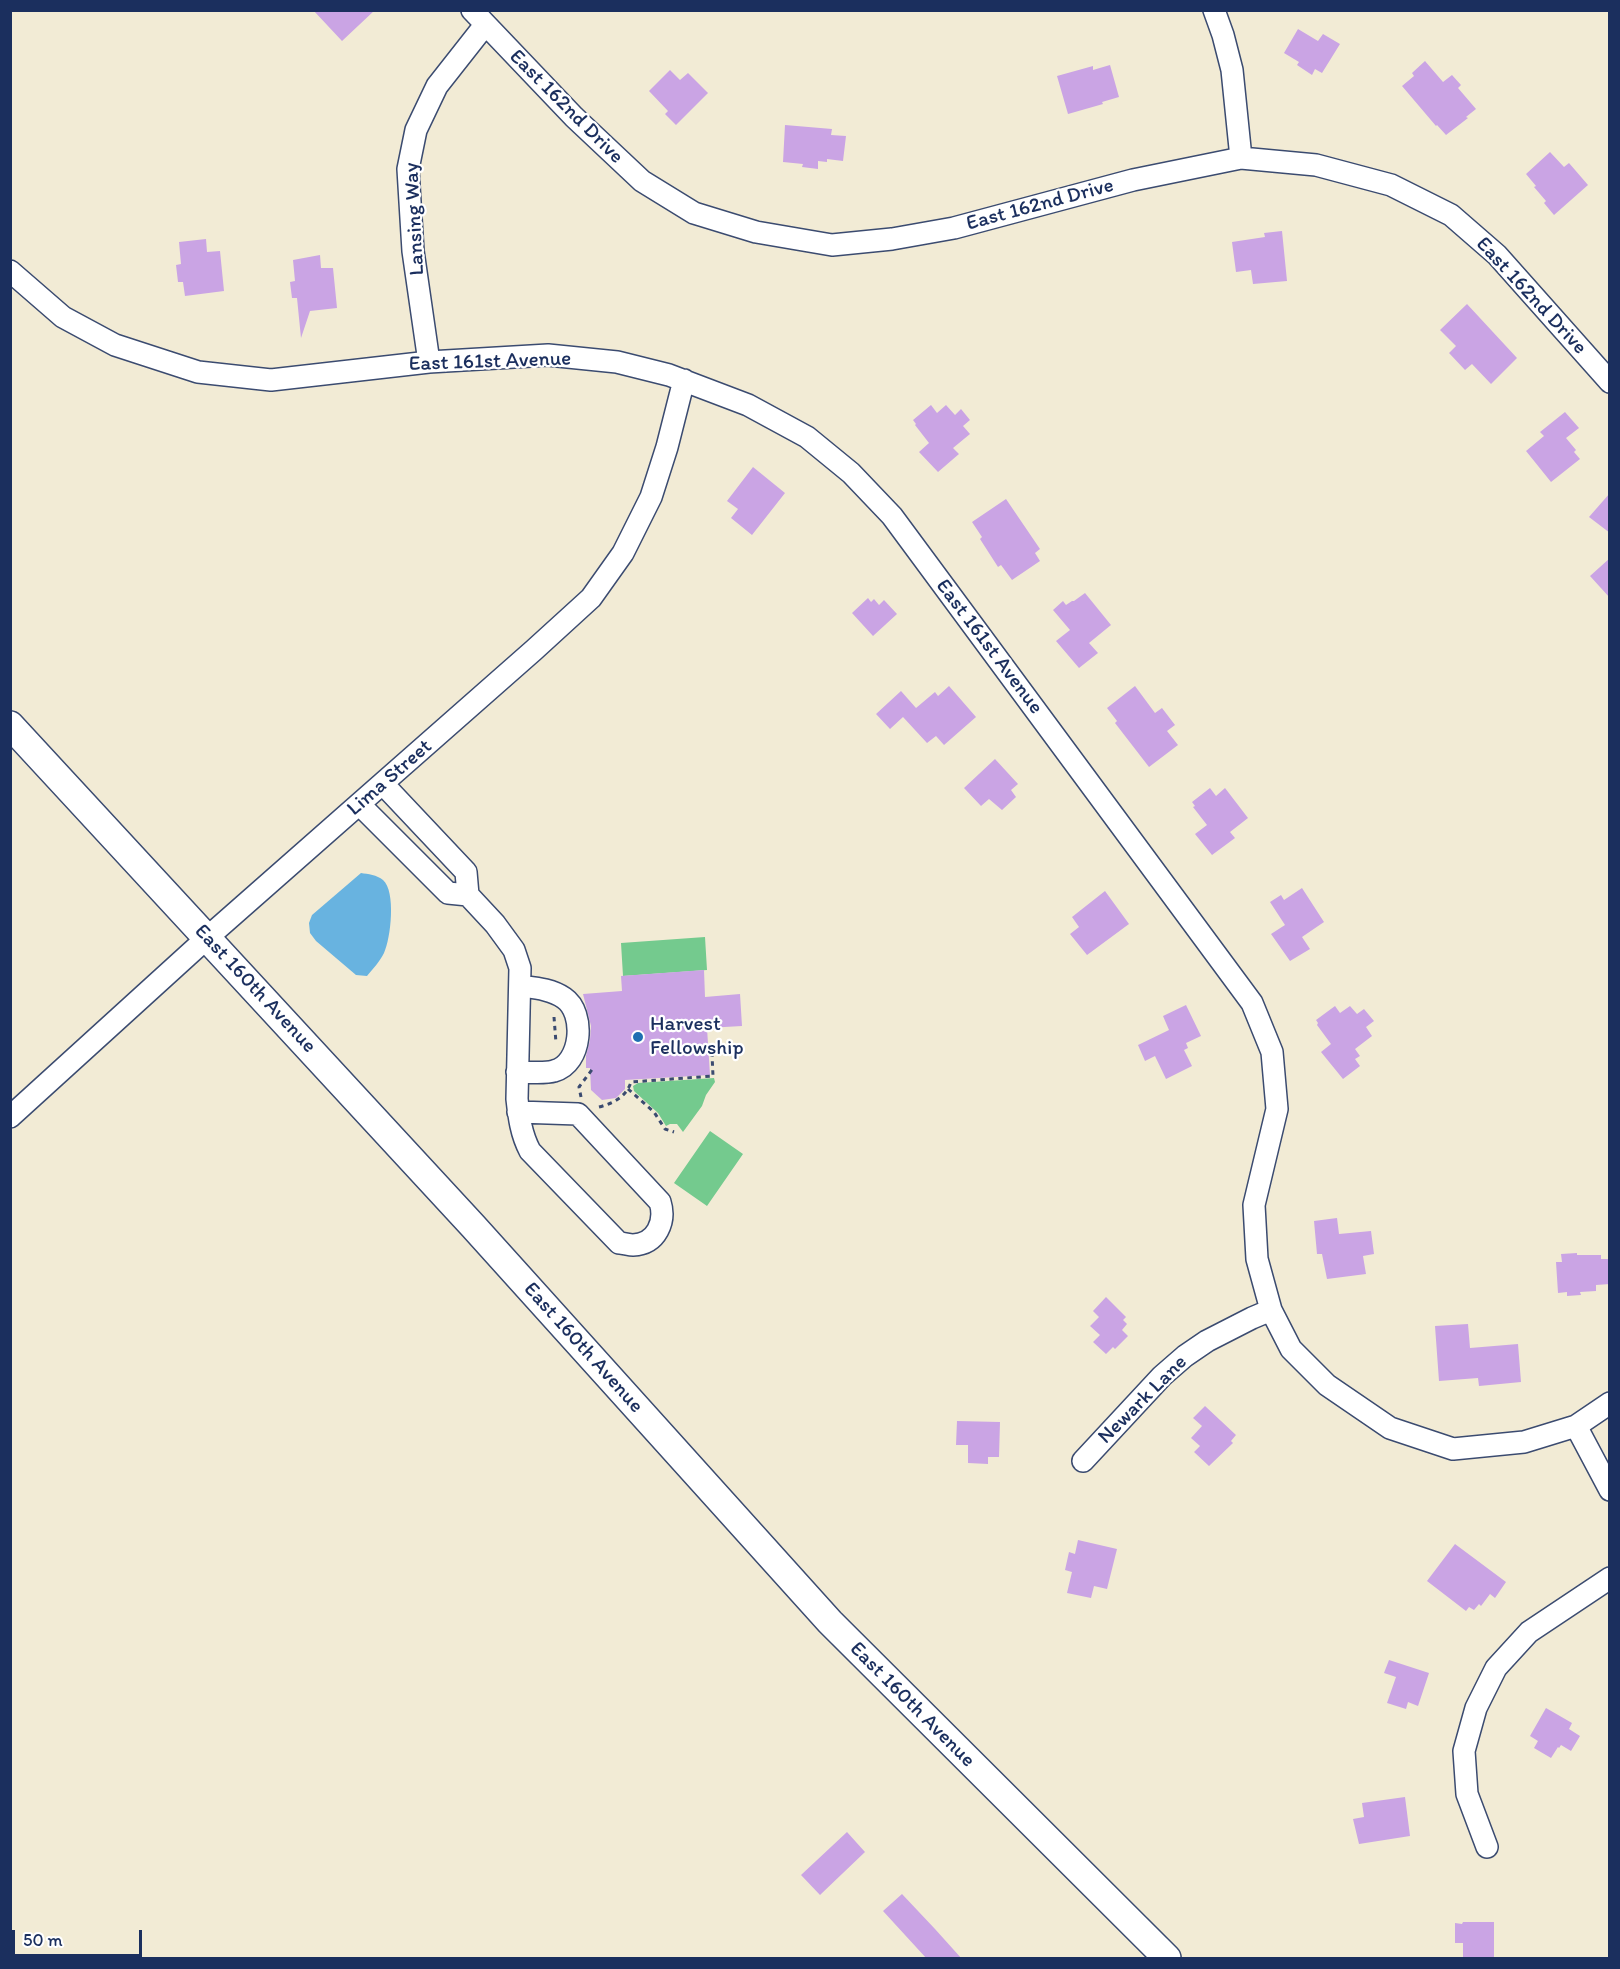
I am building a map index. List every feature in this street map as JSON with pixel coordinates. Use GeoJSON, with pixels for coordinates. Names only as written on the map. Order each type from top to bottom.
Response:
{"type":"FeatureCollection","features":[{"type":"Feature","properties":{"kind":"main road","name":"East 160th Avenue"},"geometry":{"type":"LineString","coordinates":[[10,725],[473,1226],[830,1622],[1167,1959]]}},
{"type":"Feature","properties":{"kind":"street"},"geometry":{"type":"LineString","coordinates":[[1214,10],[1232,70],[1241,158]]}},
{"type":"Feature","properties":{"kind":"street","name":"East 162nd Drive"},"geometry":{"type":"LineString","coordinates":[[478,18],[574,117],[642,181],[694,213],[756,232],[828,245],[892,239],[954,228],[1133,180],[1241,158],[1316,165],[1391,184],[1451,215],[1497,255],[1610,382]]}},
{"type":"Feature","properties":{"kind":"street","name":"Lansing Way"},"geometry":{"type":"LineString","coordinates":[[429,362],[413,251],[408,169],[416,130],[437,86],[478,18]]}},
{"type":"Feature","properties":{"kind":"street","name":"East 161st Avenue"},"geometry":{"type":"LineString","coordinates":[[10,271],[63,317],[115,345],[198,372],[271,380],[429,362],[548,355],[617,362],[684,380],[748,405],[807,437],[851,473],[892,516],[1252,1003],[1272,1052],[1277,1109],[1254,1205],[1257,1259],[1271,1310],[1291,1349],[1327,1385],[1390,1428],[1453,1449],[1524,1442],[1576,1426],[1610,1402]]}},
{"type":"Feature","properties":{"kind":"street","name":"Lima Street"},"geometry":{"type":"LineString","coordinates":[[10,1117],[591,598],[622,553],[651,497],[667,447],[684,380]]}},
{"type":"Feature","properties":{"kind":"street"},"geometry":{"type":"LineString","coordinates":[[383,784],[466,872],[468,895],[495,924],[514,950],[520,968],[517,1098],[522,1137],[530,1151],[619,1243],[634,1245],[648,1240],[659,1231],[664,1214],[660,1202],[578,1114],[519,1112]]}},
{"type":"Feature","properties":{"kind":"street"},"geometry":{"type":"LineString","coordinates":[[359,804],[448,893],[468,895]]}},
{"type":"Feature","properties":{"kind":"street"},"geometry":{"type":"LineString","coordinates":[[518,1072],[554,1072],[567,1065],[577,1044],[576,1017],[570,1003],[549,990],[520,986]]}},
{"type":"Feature","properties":{"kind":"street","name":"Newark Lane"},"geometry":{"type":"LineString","coordinates":[[1083,1461],[1162,1376],[1185,1356],[1207,1341],[1271,1310]]}},
{"type":"Feature","properties":{"kind":"street"},"geometry":{"type":"LineString","coordinates":[[1576,1426],[1610,1490]]}},
{"type":"Feature","properties":{"kind":"street"},"geometry":{"type":"LineString","coordinates":[[1487,1847],[1467,1794],[1464,1751],[1476,1708],[1496,1668],[1529,1632],[1610,1578]]}},
{"type":"Feature","properties":{"kind":"path"},"geometry":{"type":"LineString","coordinates":[[554,1012],[556,1043]]}},
{"type":"Feature","properties":{"kind":"path"},"geometry":{"type":"LineString","coordinates":[[595,1108],[618,1100],[631,1082],[713,1076],[712,1054],[727,1053]]}},
{"type":"Feature","properties":{"kind":"path"},"geometry":{"type":"LineString","coordinates":[[582,1101],[579,1087],[594,1067]]}},
{"type":"Feature","properties":{"kind":"path"},"geometry":{"type":"LineString","coordinates":[[628,1089],[654,1112],[665,1129],[674,1132]]}},
{"type":"Feature","properties":{"kind":"green space"},"geometry":{"type":"Polygon","coordinates":[[[705,937],[707,970],[623,976],[621,943],[705,937]]]}},
{"type":"Feature","properties":{"kind":"green space"},"geometry":{"type":"Polygon","coordinates":[[[714,1078],[715,1082],[702,1106],[683,1132],[677,1124],[666,1126],[658,1113],[634,1091],[633,1086],[638,1083],[714,1078]]]}},
{"type":"Feature","properties":{"kind":"green space"},"geometry":{"type":"Polygon","coordinates":[[[710,1131],[743,1154],[707,1206],[674,1183],[710,1131]]]}},
{"type":"Feature","properties":{"kind":"water"},"geometry":{"type":"Polygon","coordinates":[[[361,873],[383,880],[390,894],[391,904],[390,926],[384,953],[367,976],[356,975],[316,941],[310,933],[309,923],[312,915],[361,873]]]}},
{"type":"Feature","properties":{"kind":"building"},"geometry":{"type":"Polygon","coordinates":[[[313,10],[375,10],[342,41],[313,10]]]}},
{"type":"Feature","properties":{"kind":"building"},"geometry":{"type":"Polygon","coordinates":[[[1298,29],[1318,41],[1323,34],[1340,44],[1322,73],[1315,69],[1312,75],[1297,65],[1299,62],[1284,53],[1298,29]]]}},
{"type":"Feature","properties":{"kind":"building"},"geometry":{"type":"Polygon","coordinates":[[[1425,61],[1443,82],[1452,75],[1461,85],[1458,88],[1476,109],[1446,135],[1402,86],[1414,76],[1412,73],[1425,61]]]}},
{"type":"Feature","properties":{"kind":"building"},"geometry":{"type":"Polygon","coordinates":[[[1110,65],[1119,97],[1068,114],[1057,76],[1093,66],[1093,70],[1110,65]]]}},
{"type":"Feature","properties":{"kind":"building"},"geometry":{"type":"Polygon","coordinates":[[[670,70],[680,80],[688,73],[708,93],[676,125],[665,114],[668,111],[649,91],[670,70]]]}},
{"type":"Feature","properties":{"kind":"building"},"geometry":{"type":"Polygon","coordinates":[[[785,125],[832,129],[831,135],[846,136],[843,161],[827,159],[827,162],[818,161],[818,169],[802,167],[803,164],[783,162],[785,125]]]}},
{"type":"Feature","properties":{"kind":"building"},"geometry":{"type":"Polygon","coordinates":[[[1550,152],[1564,167],[1569,163],[1588,185],[1554,215],[1526,174],[1550,152]]]}},
{"type":"Feature","properties":{"kind":"building"},"geometry":{"type":"Polygon","coordinates":[[[1282,231],[1287,281],[1253,284],[1251,270],[1236,272],[1232,242],[1265,237],[1264,233],[1282,231]]]}},
{"type":"Feature","properties":{"kind":"building"},"geometry":{"type":"Polygon","coordinates":[[[206,239],[207,252],[220,251],[224,291],[185,296],[183,282],[178,282],[176,265],[181,264],[179,242],[206,239]]]}},
{"type":"Feature","properties":{"kind":"building"},"geometry":{"type":"Polygon","coordinates":[[[320,255],[321,268],[333,268],[337,308],[310,311],[301,338],[297,298],[292,298],[290,282],[295,281],[293,260],[320,255]]]}},
{"type":"Feature","properties":{"kind":"building"},"geometry":{"type":"Polygon","coordinates":[[[1467,304],[1517,358],[1491,384],[1472,364],[1465,370],[1449,353],[1456,346],[1440,330],[1467,304]]]}},
{"type":"Feature","properties":{"kind":"building"},"geometry":{"type":"Polygon","coordinates":[[[931,405],[937,413],[946,405],[955,415],[961,409],[970,420],[963,426],[970,434],[953,448],[959,454],[938,472],[919,452],[929,443],[913,420],[931,405]]]}},
{"type":"Feature","properties":{"kind":"building"},"geometry":{"type":"Polygon","coordinates":[[[1565,412],[1579,428],[1566,438],[1580,459],[1551,482],[1526,451],[1544,436],[1540,432],[1565,412]]]}},
{"type":"Feature","properties":{"kind":"building"},"geometry":{"type":"Polygon","coordinates":[[[753,467],[785,493],[752,535],[731,518],[738,509],[727,501],[753,467]]]}},
{"type":"Feature","properties":{"kind":"building"},"geometry":{"type":"Polygon","coordinates":[[[1610,493],[1610,533],[1589,517],[1610,493]]]}},
{"type":"Feature","properties":{"kind":"building"},"geometry":{"type":"Polygon","coordinates":[[[1006,499],[1040,549],[1035,553],[1040,561],[1012,580],[1001,565],[998,567],[972,522],[1006,499]]]}},
{"type":"Feature","properties":{"kind":"building"},"geometry":{"type":"Polygon","coordinates":[[[1610,558],[1610,598],[1590,576],[1610,558]]]}},
{"type":"Feature","properties":{"kind":"building"},"geometry":{"type":"Polygon","coordinates":[[[1085,593],[1111,625],[1089,643],[1098,653],[1079,668],[1056,641],[1070,630],[1053,610],[1063,601],[1066,605],[1085,593]]]}},
{"type":"Feature","properties":{"kind":"building"},"geometry":{"type":"Polygon","coordinates":[[[868,598],[871,602],[874,599],[879,605],[884,600],[897,614],[873,636],[852,613],[868,598]]]}},
{"type":"Feature","properties":{"kind":"building"},"geometry":{"type":"Polygon","coordinates":[[[949,686],[976,717],[944,745],[936,736],[927,743],[903,717],[890,729],[876,714],[901,691],[916,708],[935,692],[938,696],[949,686]]]}},
{"type":"Feature","properties":{"kind":"building"},"geometry":{"type":"Polygon","coordinates":[[[1135,686],[1155,713],[1162,708],[1175,725],[1167,731],[1178,745],[1149,767],[1115,723],[1117,721],[1107,708],[1135,686]]]}},
{"type":"Feature","properties":{"kind":"building"},"geometry":{"type":"Polygon","coordinates":[[[995,759],[1018,784],[1011,790],[1016,797],[1002,810],[989,799],[981,806],[964,788],[995,759]]]}},
{"type":"Feature","properties":{"kind":"building"},"geometry":{"type":"Polygon","coordinates":[[[1210,788],[1216,796],[1225,788],[1248,818],[1230,832],[1235,838],[1212,855],[1195,834],[1207,825],[1193,807],[1195,806],[1192,802],[1210,788]]]}},
{"type":"Feature","properties":{"kind":"building"},"geometry":{"type":"Polygon","coordinates":[[[1302,888],[1324,922],[1302,937],[1310,949],[1290,961],[1271,934],[1285,925],[1270,902],[1281,895],[1284,900],[1302,888]]]}},
{"type":"Feature","properties":{"kind":"building"},"geometry":{"type":"Polygon","coordinates":[[[1105,891],[1129,924],[1087,955],[1070,934],[1079,927],[1072,917],[1105,891]]]}},
{"type":"Feature","properties":{"kind":"building","name":"Harvest Fellowship"},"geometry":{"type":"Polygon","coordinates":[[[704,970],[705,997],[740,994],[742,1026],[707,1028],[710,1075],[625,1080],[625,1089],[616,1098],[602,1100],[591,1090],[590,1068],[586,1068],[591,1026],[583,994],[622,991],[621,976],[704,970]]]}},
{"type":"Feature","properties":{"kind":"building"},"geometry":{"type":"Polygon","coordinates":[[[1186,1005],[1201,1036],[1186,1043],[1188,1048],[1184,1050],[1192,1066],[1166,1079],[1155,1056],[1145,1061],[1138,1045],[1169,1030],[1163,1016],[1186,1005]]]}},
{"type":"Feature","properties":{"kind":"building"},"geometry":{"type":"Polygon","coordinates":[[[1335,1006],[1340,1013],[1350,1006],[1357,1014],[1364,1009],[1374,1021],[1366,1027],[1372,1036],[1355,1049],[1360,1056],[1355,1059],[1360,1066],[1343,1079],[1321,1052],[1331,1044],[1317,1025],[1316,1020],[1335,1006]]]}},
{"type":"Feature","properties":{"kind":"building"},"geometry":{"type":"Polygon","coordinates":[[[1337,1218],[1339,1234],[1371,1231],[1374,1254],[1363,1256],[1366,1274],[1327,1279],[1322,1254],[1317,1254],[1314,1221],[1337,1218]]]}},
{"type":"Feature","properties":{"kind":"building"},"geometry":{"type":"Polygon","coordinates":[[[1577,1253],[1577,1255],[1601,1255],[1601,1259],[1610,1259],[1610,1284],[1596,1285],[1596,1291],[1580,1292],[1581,1295],[1567,1296],[1567,1292],[1558,1293],[1556,1262],[1562,1262],[1561,1254],[1577,1253]]]}},
{"type":"Feature","properties":{"kind":"building"},"geometry":{"type":"Polygon","coordinates":[[[1106,1297],[1126,1317],[1123,1320],[1127,1324],[1122,1330],[1128,1336],[1115,1349],[1113,1347],[1106,1354],[1093,1342],[1100,1335],[1090,1326],[1099,1317],[1093,1311],[1106,1297]]]}},
{"type":"Feature","properties":{"kind":"building"},"geometry":{"type":"Polygon","coordinates":[[[1468,1324],[1470,1348],[1518,1344],[1521,1382],[1479,1386],[1478,1378],[1439,1381],[1435,1326],[1468,1324]]]}},
{"type":"Feature","properties":{"kind":"building"},"geometry":{"type":"Polygon","coordinates":[[[1205,1406],[1236,1435],[1231,1441],[1233,1443],[1209,1466],[1194,1452],[1200,1446],[1191,1438],[1202,1426],[1193,1418],[1205,1406]]]}},
{"type":"Feature","properties":{"kind":"building"},"geometry":{"type":"Polygon","coordinates":[[[957,1421],[1000,1422],[999,1457],[988,1457],[988,1464],[968,1463],[968,1445],[956,1445],[957,1421]]]}},
{"type":"Feature","properties":{"kind":"building"},"geometry":{"type":"Polygon","coordinates":[[[1078,1540],[1117,1549],[1107,1589],[1094,1586],[1091,1598],[1067,1593],[1072,1572],[1065,1570],[1069,1552],[1075,1554],[1078,1540]]]}},
{"type":"Feature","properties":{"kind":"building"},"geometry":{"type":"Polygon","coordinates":[[[1455,1544],[1506,1582],[1495,1598],[1490,1594],[1481,1606],[1479,1604],[1474,1610],[1469,1607],[1466,1611],[1427,1581],[1455,1544]]]}},
{"type":"Feature","properties":{"kind":"building"},"geometry":{"type":"Polygon","coordinates":[[[1389,1660],[1429,1673],[1418,1706],[1408,1702],[1406,1709],[1387,1703],[1396,1677],[1384,1673],[1389,1660]]]}},
{"type":"Feature","properties":{"kind":"building"},"geometry":{"type":"Polygon","coordinates":[[[1546,1708],[1572,1723],[1569,1729],[1580,1736],[1571,1751],[1561,1745],[1551,1758],[1534,1748],[1538,1741],[1530,1736],[1546,1708]]]}},
{"type":"Feature","properties":{"kind":"building"},"geometry":{"type":"Polygon","coordinates":[[[1405,1797],[1410,1836],[1359,1844],[1353,1819],[1364,1817],[1362,1803],[1405,1797]]]}},
{"type":"Feature","properties":{"kind":"building"},"geometry":{"type":"Polygon","coordinates":[[[847,1832],[865,1852],[820,1895],[801,1875],[847,1832]]]}},
{"type":"Feature","properties":{"kind":"building"},"geometry":{"type":"Polygon","coordinates":[[[902,1894],[962,1959],[927,1959],[883,1911],[902,1894]]]}},
{"type":"Feature","properties":{"kind":"building"},"geometry":{"type":"Polygon","coordinates":[[[1463,1922],[1494,1922],[1494,1959],[1463,1959],[1463,1943],[1455,1943],[1455,1923],[1462,1924],[1463,1922]]]}},
{"type":"Feature","properties":{"kind":"place","name":"Harvest Fellowship"},"geometry":{"type":"Point","coordinates":[638,1037]}}]}
